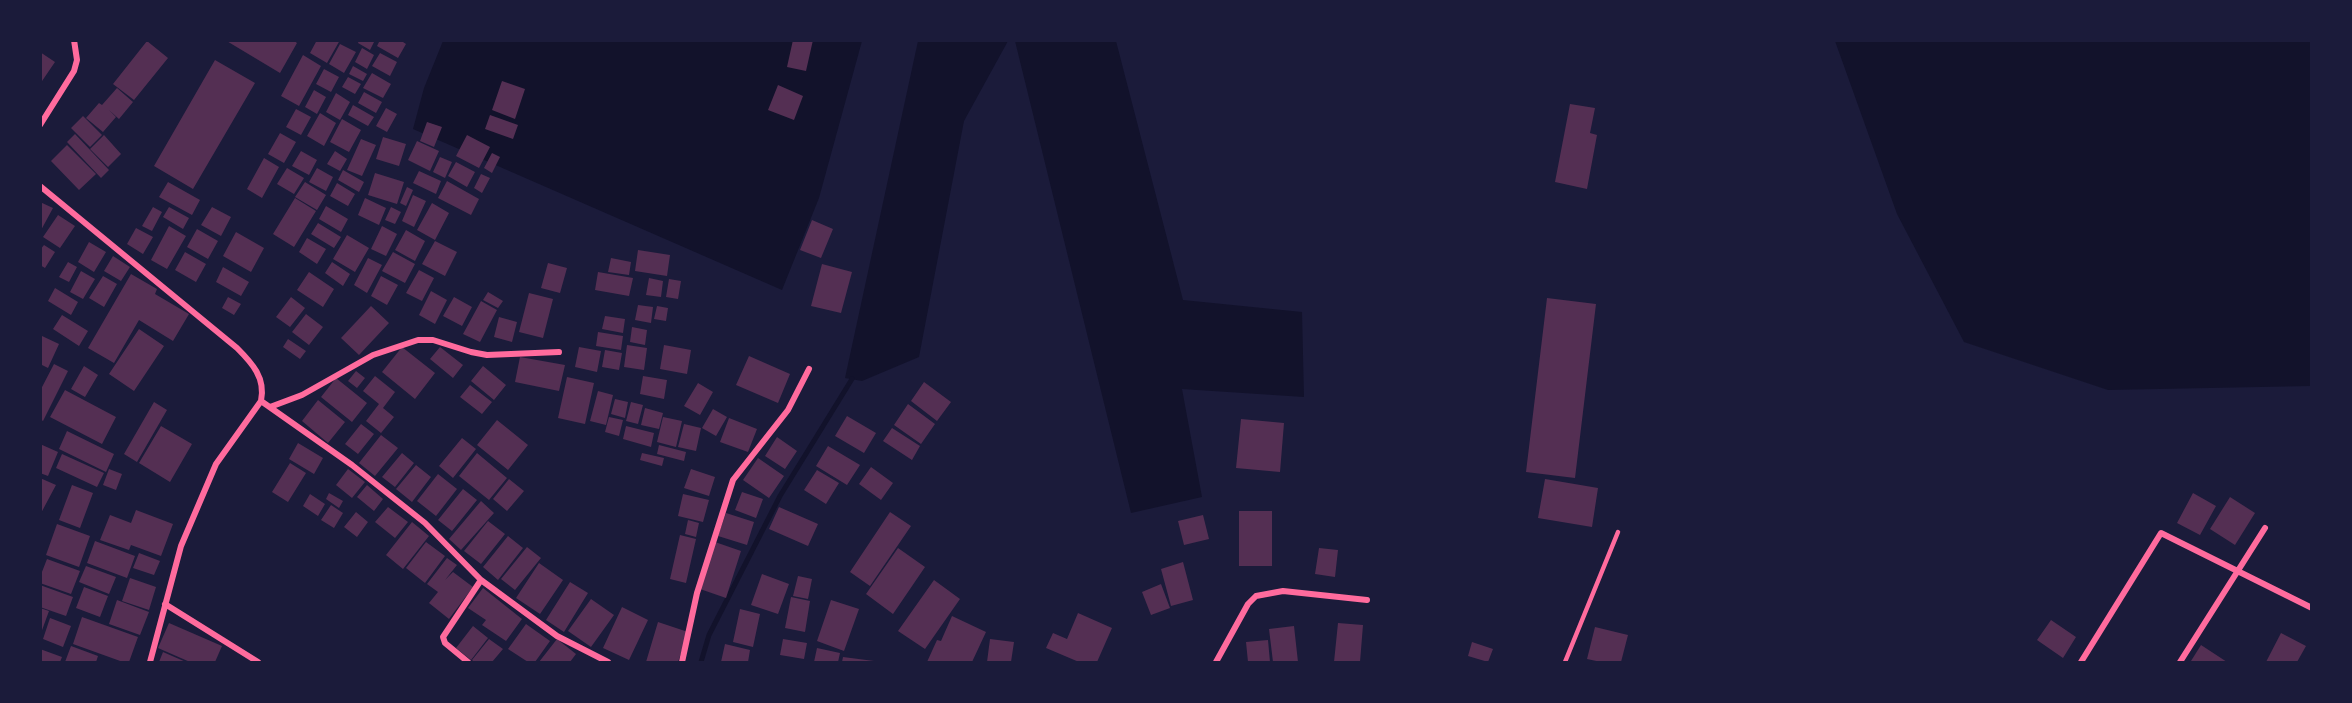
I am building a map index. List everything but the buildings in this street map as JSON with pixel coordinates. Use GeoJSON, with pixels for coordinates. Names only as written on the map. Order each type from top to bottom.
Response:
{"type":"FeatureCollection","features":[{"type":"Feature","properties":{"kind":"street"},"geometry":{"type":"LineString","coordinates":[[40,125],[74,71],[77,60],[74,40]]}},
{"type":"Feature","properties":{"kind":"street"},"geometry":{"type":"LineString","coordinates":[[40,186],[237,348],[254,366],[261,380],[261,401],[216,464],[181,546],[150,663]]}},
{"type":"Feature","properties":{"kind":"street"},"geometry":{"type":"LineString","coordinates":[[270,407],[302,395],[373,355],[418,340],[433,340],[487,355],[559,352]]}},
{"type":"Feature","properties":{"kind":"street"},"geometry":{"type":"LineString","coordinates":[[682,663],[697,593],[733,480],[788,410],[809,369]]}},
{"type":"Feature","properties":{"kind":"street"},"geometry":{"type":"LineString","coordinates":[[261,401],[352,465],[425,523],[481,580],[557,636],[608,663]]}},
{"type":"Feature","properties":{"kind":"street"},"geometry":{"type":"LineString","coordinates":[[2180,663],[2265,528]]}},
{"type":"Feature","properties":{"kind":"street"},"geometry":{"type":"LineString","coordinates":[[2081,663],[2161,532],[2312,608]]}},
{"type":"Feature","properties":{"kind":"street"},"geometry":{"type":"LineString","coordinates":[[468,663],[445,643],[443,637],[481,580]]}},
{"type":"Feature","properties":{"kind":"street"},"geometry":{"type":"LineString","coordinates":[[1216,663],[1248,604],[1256,596],[1283,591],[1367,600]]}},
{"type":"Feature","properties":{"kind":"street"},"geometry":{"type":"LineString","coordinates":[[165,604],[258,663]]}},
{"type":"Feature","properties":{"kind":"lane"},"geometry":{"type":"LineString","coordinates":[[1565,663],[1618,532]]}},
{"type":"Feature","properties":{"kind":"shaded area"},"geometry":{"type":"Polygon","coordinates":[[[443,41],[862,41],[819,198],[782,290],[413,129],[424,88],[443,41]]]}},
{"type":"Feature","properties":{"kind":"shaded area"},"geometry":{"type":"Polygon","coordinates":[[[918,41],[1008,41],[964,121],[919,357],[862,381],[845,378],[918,41]]]}},
{"type":"Feature","properties":{"kind":"shaded area"},"geometry":{"type":"Polygon","coordinates":[[[1015,41],[1116,41],[1183,300],[1302,312],[1304,397],[1182,389],[1202,497],[1131,513],[1015,41]]]}},
{"type":"Feature","properties":{"kind":"shaded area"},"geometry":{"type":"Polygon","coordinates":[[[1835,41],[2311,41],[2311,386],[2108,390],[1964,342],[1897,214],[1835,41]]]}},
{"type":"Feature","properties":{"kind":"waterway"},"geometry":{"type":"LineString","coordinates":[[701,662],[709,635],[780,496],[852,379]]}}]}
